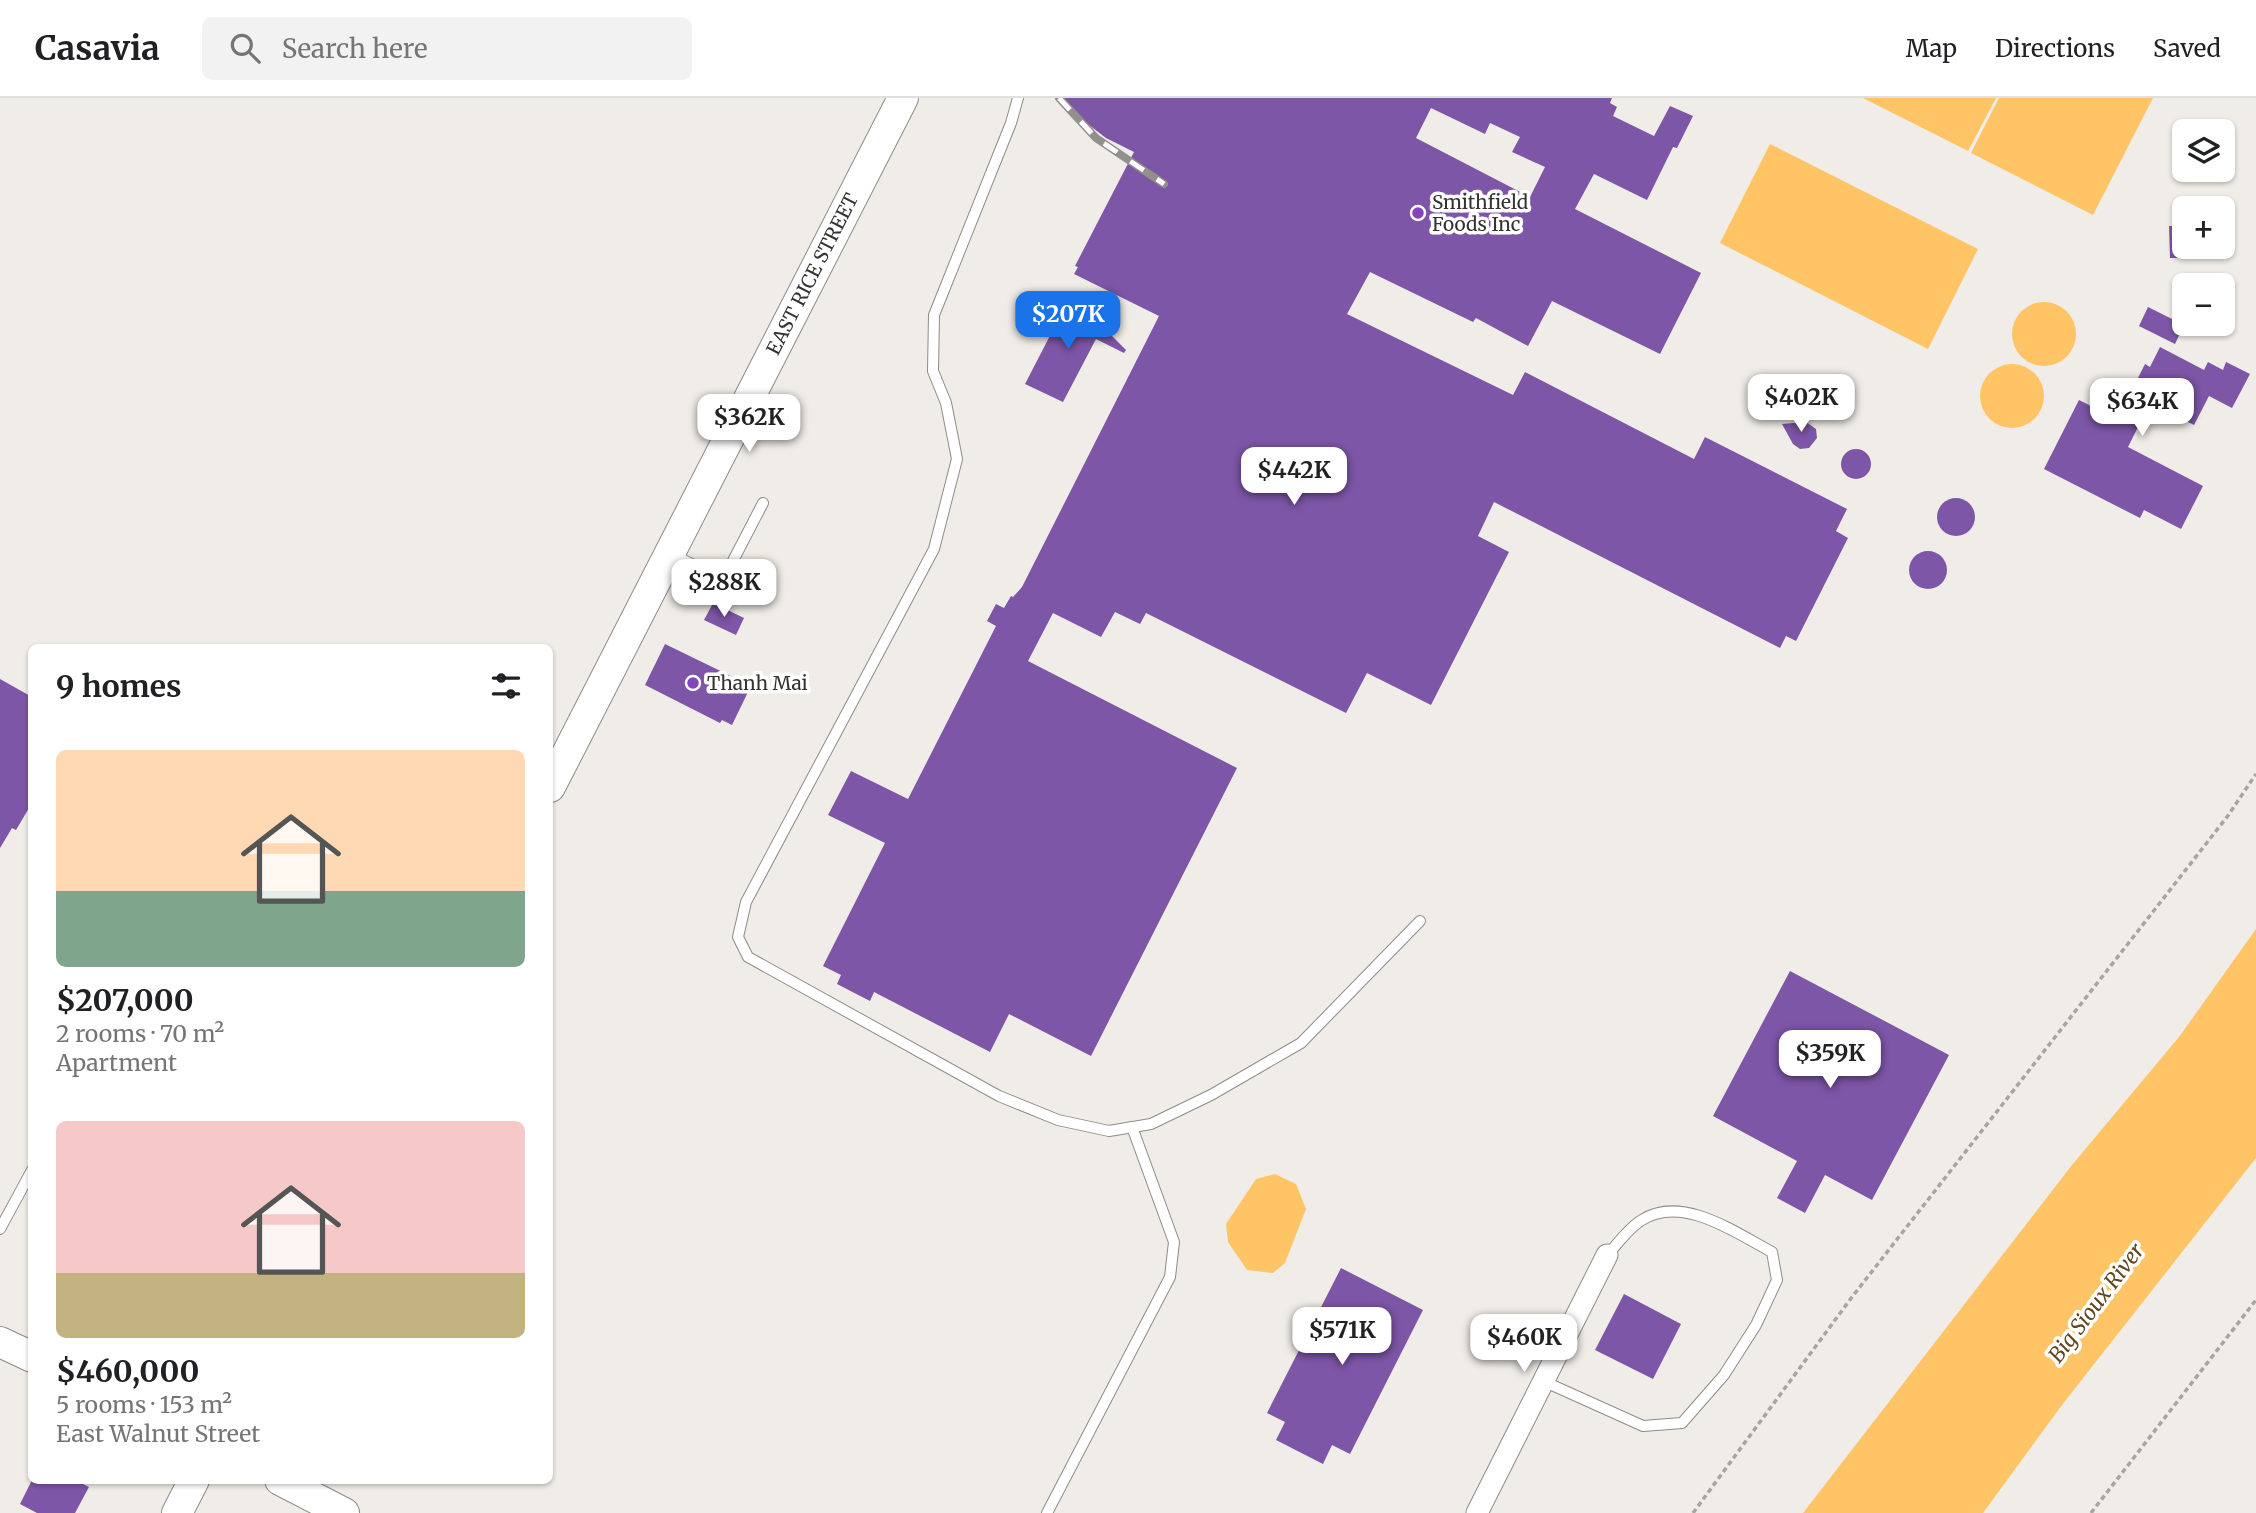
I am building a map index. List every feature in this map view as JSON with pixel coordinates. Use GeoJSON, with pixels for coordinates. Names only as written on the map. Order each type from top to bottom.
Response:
{"type":"FeatureCollection","features":[{"type":"Feature","properties":{"kind":"street","name":"EAST RICE STREET"},"geometry":{"type":"LineString","coordinates":[[553,781],[904,98]]}},
{"type":"Feature","properties":{"kind":"street"},"geometry":{"type":"LineString","coordinates":[[1477,1513],[1607,1255]]}},
{"type":"Feature","properties":{"kind":"street"},"geometry":{"type":"LineString","coordinates":[[0,1342],[28,1355]]}},
{"type":"Feature","properties":{"kind":"street"},"geometry":{"type":"LineString","coordinates":[[177,1513],[192,1484]]}},
{"type":"Feature","properties":{"kind":"street"},"geometry":{"type":"LineString","coordinates":[[288,1484],[344,1513]]}},
{"type":"Feature","properties":{"kind":"street"},"geometry":{"type":"LineString","coordinates":[[326,1484],[357,1513]]}},
{"type":"Feature","properties":{"kind":"lane"},"geometry":{"type":"LineString","coordinates":[[1018,98],[1012,123],[934,315],[933,371],[946,403],[957,459],[934,548],[776,840],[746,902],[738,937],[748,957],[999,1096],[1071,1123],[1109,1131],[1151,1124],[1212,1095],[1301,1043],[1420,921]]}},
{"type":"Feature","properties":{"kind":"lane"},"geometry":{"type":"LineString","coordinates":[[669,553],[723,580],[763,503]]}},
{"type":"Feature","properties":{"kind":"lane"},"geometry":{"type":"LineString","coordinates":[[1047,1513],[1170,1277],[1174,1242],[1132,1127]]}},
{"type":"Feature","properties":{"kind":"lane"},"geometry":{"type":"LineString","coordinates":[[0,1229],[28,1177]]}},
{"type":"Feature","properties":{"kind":"lane"},"geometry":{"type":"LineString","coordinates":[[1544,1381],[1643,1426],[1682,1423],[1724,1375],[1756,1325],[1776,1280],[1772,1252],[1717,1222],[1681,1210],[1642,1219],[1607,1255]]}},
{"type":"Feature","properties":{"kind":"path"},"geometry":{"type":"LineString","coordinates":[[1693,1513],[1852,1297],[2227,817],[2256,774]]}},
{"type":"Feature","properties":{"kind":"path"},"geometry":{"type":"LineString","coordinates":[[2091,1513],[2256,1300]]}},
{"type":"Feature","properties":{"kind":"water"},"geometry":{"type":"Polygon","coordinates":[[[1863,98],[1996,98],[1968,151],[1863,98]]]}},
{"type":"Feature","properties":{"kind":"water"},"geometry":{"type":"Polygon","coordinates":[[[1999,98],[2153,98],[2093,215],[1971,153],[1999,98]]]}},
{"type":"Feature","properties":{"kind":"water"},"geometry":{"type":"Polygon","coordinates":[[[1770,144],[1978,249],[1928,349],[1720,243],[1770,144]]]}},
{"type":"Feature","properties":{"kind":"water"},"geometry":{"type":"Polygon","coordinates":[[[2044,302],[2056,304],[2067,311],[2074,322],[2074,346],[2067,357],[2056,364],[2044,366],[2032,364],[2021,357],[2014,346],[2012,334],[2014,322],[2021,311],[2032,304],[2044,302]]]}},
{"type":"Feature","properties":{"kind":"water"},"geometry":{"type":"Polygon","coordinates":[[[2012,364],[2024,366],[2035,373],[2042,384],[2042,408],[2035,419],[2024,426],[2012,428],[2000,426],[1989,419],[1982,408],[1980,396],[1982,384],[1989,373],[2000,366],[2012,364]]]}},
{"type":"Feature","properties":{"kind":"water","name":"Big Sioux River"},"geometry":{"type":"Polygon","coordinates":[[[2256,929],[2256,1158],[2062,1405],[1983,1513],[1803,1513],[2072,1165],[2179,1037],[2256,929]]]}},
{"type":"Feature","properties":{"kind":"water"},"geometry":{"type":"Polygon","coordinates":[[[1275,1174],[1296,1184],[1306,1209],[1285,1263],[1273,1273],[1247,1270],[1228,1242],[1226,1224],[1256,1179],[1275,1174]]]}},
{"type":"Feature","properties":{"kind":"building"},"geometry":{"type":"Polygon","coordinates":[[[1060,98],[1612,98],[1610,103],[1617,107],[1613,116],[1654,136],[1670,106],[1693,116],[1677,148],[1673,147],[1647,200],[1594,174],[1575,209],[1701,273],[1660,354],[1552,301],[1528,346],[1476,318],[1473,322],[1370,272],[1347,314],[1513,395],[1525,372],[1694,459],[1705,437],[1847,509],[1836,531],[1848,538],[1796,641],[1786,636],[1780,648],[1494,502],[1478,536],[1509,552],[1431,705],[1367,673],[1346,713],[1146,613],[1140,624],[1115,612],[1101,637],[1053,613],[1028,661],[1237,768],[1091,1056],[1009,1014],[990,1052],[874,992],[870,1001],[837,984],[841,975],[823,966],[885,843],[828,815],[851,771],[908,799],[996,626],[987,621],[996,604],[1004,608],[1011,596],[1022,587],[1159,316],[1074,274],[1078,267],[1075,266],[1134,152],[1106,138],[1076,115],[1060,98]],[[1431,108],[1416,138],[1530,197],[1545,167],[1512,152],[1520,137],[1490,123],[1485,134],[1431,108]]]}},
{"type":"Feature","properties":{"kind":"building"},"geometry":{"type":"Polygon","coordinates":[[[2169,226],[2172,226],[2172,258],[2169,226]]]}},
{"type":"Feature","properties":{"kind":"building"},"geometry":{"type":"Polygon","coordinates":[[[1071,295],[1126,350],[1124,353],[1096,339],[1063,402],[1025,384],[1071,295]]]}},
{"type":"Feature","properties":{"kind":"building"},"geometry":{"type":"Polygon","coordinates":[[[2148,307],[2172,319],[2172,336],[2179,336],[2175,344],[2139,326],[2148,307]]]}},
{"type":"Feature","properties":{"kind":"building"},"geometry":{"type":"Polygon","coordinates":[[[2160,347],[2204,370],[2208,362],[2223,370],[2226,362],[2250,374],[2232,408],[2209,396],[2194,425],[2150,403],[2128,447],[2203,486],[2181,529],[2144,510],[2140,518],[2044,469],[2079,400],[2111,416],[2125,389],[2131,392],[2145,364],[2150,367],[2160,347]]]}},
{"type":"Feature","properties":{"kind":"building"},"geometry":{"type":"Polygon","coordinates":[[[1806,422],[1816,429],[1817,438],[1809,448],[1800,449],[1793,444],[1782,424],[1806,422]]]}},
{"type":"Feature","properties":{"kind":"building"},"geometry":{"type":"Polygon","coordinates":[[[1856,449],[1867,453],[1871,464],[1867,475],[1856,479],[1845,475],[1841,464],[1845,453],[1856,449]]]}},
{"type":"Feature","properties":{"kind":"building"},"geometry":{"type":"Polygon","coordinates":[[[1956,498],[1969,504],[1975,517],[1969,530],[1956,536],[1943,530],[1937,517],[1943,504],[1956,498]]]}},
{"type":"Feature","properties":{"kind":"building"},"geometry":{"type":"Polygon","coordinates":[[[1928,551],[1942,556],[1947,570],[1942,584],[1928,589],[1914,584],[1909,570],[1914,556],[1928,551]]]}},
{"type":"Feature","properties":{"kind":"building"},"geometry":{"type":"Polygon","coordinates":[[[713,603],[744,618],[736,635],[704,620],[713,603]]]}},
{"type":"Feature","properties":{"kind":"building","name":"Thanh Mai"},"geometry":{"type":"Polygon","coordinates":[[[665,644],[741,681],[738,687],[748,692],[732,725],[722,720],[720,723],[645,685],[665,644]]]}},
{"type":"Feature","properties":{"kind":"building"},"geometry":{"type":"Polygon","coordinates":[[[0,679],[28,695],[28,810],[16,830],[12,828],[0,848],[0,679]]]}},
{"type":"Feature","properties":{"kind":"building"},"geometry":{"type":"Polygon","coordinates":[[[1790,971],[1949,1055],[1872,1200],[1825,1175],[1805,1213],[1777,1198],[1797,1161],[1713,1116],[1790,971]]]}},
{"type":"Feature","properties":{"kind":"building"},"geometry":{"type":"Polygon","coordinates":[[[1341,1268],[1423,1310],[1350,1454],[1332,1445],[1323,1464],[1276,1440],[1285,1422],[1267,1413],[1341,1268]]]}},
{"type":"Feature","properties":{"kind":"building"},"geometry":{"type":"Polygon","coordinates":[[[1624,1294],[1681,1324],[1653,1379],[1595,1350],[1624,1294]]]}},
{"type":"Feature","properties":{"kind":"building"},"geometry":{"type":"Polygon","coordinates":[[[30,1484],[83,1484],[89,1487],[75,1513],[37,1513],[20,1504],[30,1484]]]}},
{"type":"Feature","properties":{"kind":"railway"},"geometry":{"type":"LineString","coordinates":[[1059,98],[1096,138],[1164,184]]}},
{"type":"Feature","properties":{"kind":"place","name":"Smithfield Foods Inc"},"geometry":{"type":"Point","coordinates":[1418,213]}},
{"type":"Feature","properties":{"kind":"place","name":"Thanh Mai"},"geometry":{"type":"Point","coordinates":[693,683]}}]}
